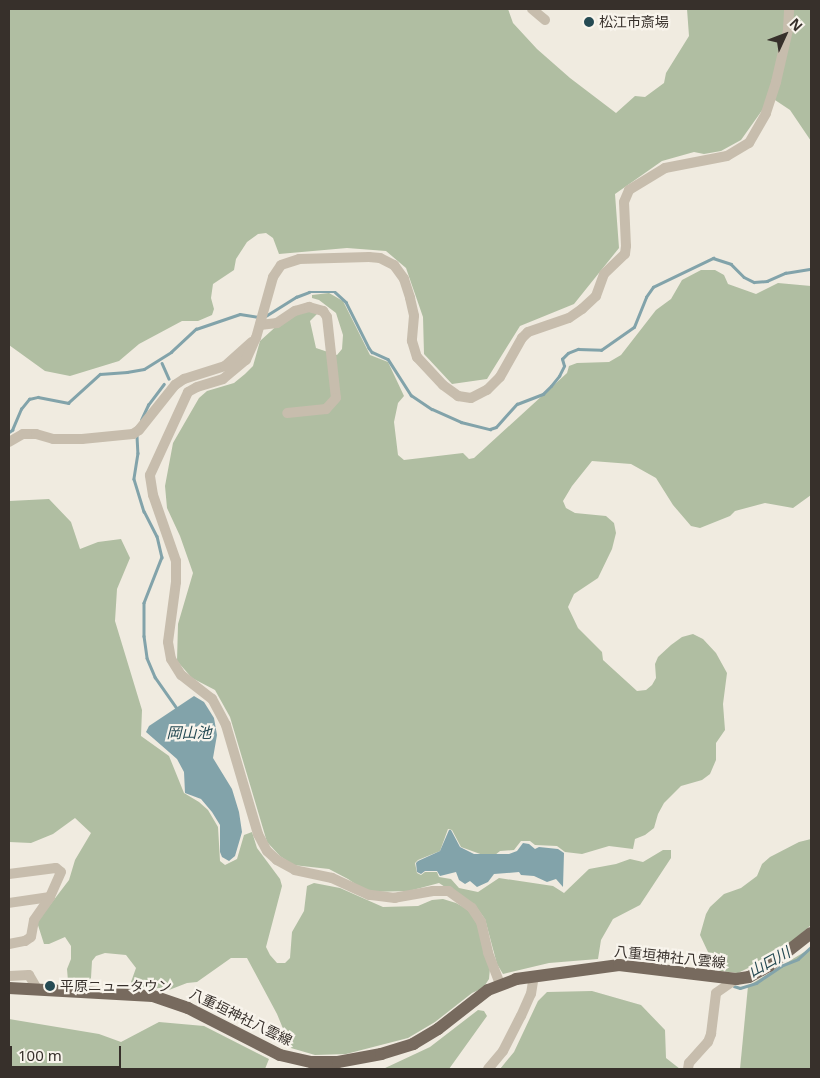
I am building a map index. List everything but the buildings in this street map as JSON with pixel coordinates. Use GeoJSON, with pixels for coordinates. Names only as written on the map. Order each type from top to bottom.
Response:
{"type":"FeatureCollection","features":[{"type":"Feature","properties":{"kind":"main road","name":"八重垣神社八雲線"},"geometry":{"type":"LineString","coordinates":[[9,988],[136,994],[166,999],[188,1008],[280,1055],[324,1063],[358,1059],[413,1044],[438,1029],[488,990],[500,984],[534,976],[619,964],[736,979],[749,977],[769,966],[811,933]]}},
{"type":"Feature","properties":{"kind":"street"},"geometry":{"type":"LineString","coordinates":[[532,9],[545,20]]}},
{"type":"Feature","properties":{"kind":"street"},"geometry":{"type":"LineString","coordinates":[[500,984],[488,952],[481,922],[472,908],[449,891],[433,891],[395,898],[369,895],[332,878],[295,870],[271,856],[258,834],[226,725],[212,699],[181,675],[171,659],[168,642],[175,592],[176,561],[153,495],[150,475],[188,392],[232,374],[246,360],[256,338],[273,277],[281,266],[299,259],[369,256],[387,260],[400,271],[410,298],[414,316],[412,341],[417,357],[443,385],[458,396],[471,398],[482,393],[500,377],[522,338],[528,332],[569,318],[596,296],[604,274],[625,254],[624,202],[630,190],[665,168],[727,156],[749,143],[766,113],[774,89],[788,30],[789,9]]}},
{"type":"Feature","properties":{"kind":"street"},"geometry":{"type":"LineString","coordinates":[[261,321],[277,323],[295,311],[309,307],[323,311],[327,317],[336,398],[326,409],[287,413]]}},
{"type":"Feature","properties":{"kind":"street"},"geometry":{"type":"LineString","coordinates":[[9,442],[23,434],[36,434],[53,439],[82,440],[133,434],[144,424],[174,385],[190,377],[225,366],[256,338]]}},
{"type":"Feature","properties":{"kind":"street"},"geometry":{"type":"LineString","coordinates":[[9,874],[56,868],[59,869],[61,874],[50,897],[34,920],[31,937],[25,941],[9,944]]}},
{"type":"Feature","properties":{"kind":"street"},"geometry":{"type":"LineString","coordinates":[[9,903],[50,897]]}},
{"type":"Feature","properties":{"kind":"street"},"geometry":{"type":"LineString","coordinates":[[9,976],[29,975],[36,989]]}},
{"type":"Feature","properties":{"kind":"street"},"geometry":{"type":"LineString","coordinates":[[488,1069],[503,1051],[532,994],[534,976]]}},
{"type":"Feature","properties":{"kind":"street"},"geometry":{"type":"LineString","coordinates":[[688,1069],[689,1063],[708,1042],[711,1034],[716,993],[736,979]]}},
{"type":"Feature","properties":{"kind":"green space"},"geometry":{"type":"Polygon","coordinates":[[[9,9],[508,9],[513,23],[537,49],[570,78],[616,113],[635,96],[645,97],[664,83],[666,73],[689,36],[687,9],[811,9],[811,141],[790,110],[775,100],[763,109],[741,140],[721,151],[704,154],[694,152],[662,161],[615,194],[619,248],[574,304],[520,326],[487,379],[452,384],[424,354],[423,317],[406,268],[386,251],[347,248],[279,254],[273,238],[266,233],[258,234],[247,242],[236,259],[234,270],[213,284],[211,298],[214,309],[212,315],[198,321],[182,321],[139,344],[119,361],[70,376],[45,371],[9,345],[9,9]]]}},
{"type":"Feature","properties":{"kind":"green space"},"geometry":{"type":"Polygon","coordinates":[[[701,270],[715,270],[724,275],[728,284],[756,294],[778,283],[811,286],[811,495],[793,508],[765,503],[735,511],[730,516],[700,528],[691,526],[673,505],[656,478],[631,464],[592,461],[572,486],[563,501],[566,508],[575,513],[606,516],[614,523],[616,533],[612,549],[598,578],[574,594],[568,607],[578,628],[602,652],[603,660],[637,691],[646,690],[652,685],[656,678],[655,664],[658,657],[671,645],[682,637],[693,634],[703,639],[716,653],[727,673],[723,704],[725,730],[716,743],[716,760],[710,774],[702,780],[681,786],[664,803],[654,828],[645,835],[635,839],[633,849],[609,846],[582,854],[565,852],[557,846],[535,845],[530,841],[521,841],[514,850],[500,851],[495,855],[483,855],[461,847],[452,830],[448,829],[440,851],[415,863],[417,873],[421,875],[425,872],[437,872],[439,877],[451,879],[459,888],[478,892],[499,878],[553,886],[564,893],[589,869],[616,864],[630,859],[643,862],[663,850],[671,850],[671,858],[640,905],[613,919],[601,940],[598,959],[549,963],[503,974],[497,964],[485,919],[477,908],[439,883],[409,891],[367,892],[329,869],[293,865],[280,856],[267,842],[230,717],[215,690],[192,678],[177,661],[178,624],[193,573],[180,536],[167,508],[165,486],[173,443],[199,398],[207,391],[234,383],[245,374],[253,366],[260,341],[281,322],[302,311],[318,313],[310,321],[316,348],[337,355],[342,349],[343,335],[336,313],[319,300],[312,298],[312,295],[329,293],[343,301],[370,355],[388,362],[404,396],[398,403],[394,422],[398,455],[404,460],[463,453],[469,459],[474,458],[567,373],[569,366],[577,363],[609,362],[621,355],[656,310],[671,299],[682,280],[701,270]]]}},
{"type":"Feature","properties":{"kind":"green space"},"geometry":{"type":"Polygon","coordinates":[[[49,499],[71,522],[80,549],[98,542],[121,539],[130,558],[117,589],[115,621],[142,710],[141,736],[169,756],[184,793],[208,810],[218,827],[220,861],[225,865],[237,859],[244,835],[252,832],[257,848],[280,879],[282,886],[266,947],[277,963],[285,963],[290,958],[292,932],[304,911],[307,886],[314,883],[340,888],[383,907],[418,906],[432,900],[443,899],[469,910],[478,923],[490,968],[489,979],[483,988],[472,993],[435,1022],[408,1038],[346,1054],[315,1055],[291,1048],[277,1014],[247,958],[231,958],[197,982],[187,983],[169,990],[136,987],[131,982],[136,968],[126,955],[105,953],[96,956],[92,961],[91,978],[84,984],[68,981],[67,969],[71,959],[71,946],[65,937],[49,944],[44,944],[37,922],[69,880],[75,860],[91,833],[75,818],[53,834],[31,843],[9,842],[9,501],[49,499]]]}},
{"type":"Feature","properties":{"kind":"green space"},"geometry":{"type":"Polygon","coordinates":[[[811,839],[811,925],[779,953],[738,973],[720,971],[700,935],[710,907],[724,894],[741,888],[757,876],[762,864],[770,857],[799,842],[811,839]]]}},
{"type":"Feature","properties":{"kind":"green space"},"geometry":{"type":"Polygon","coordinates":[[[811,948],[811,1069],[740,1069],[748,986],[811,948]]]}},
{"type":"Feature","properties":{"kind":"green space"},"geometry":{"type":"Polygon","coordinates":[[[592,991],[641,1005],[665,1030],[666,1058],[680,1069],[500,1069],[514,1052],[538,1001],[547,992],[592,991]]]}},
{"type":"Feature","properties":{"kind":"green space"},"geometry":{"type":"Polygon","coordinates":[[[478,1010],[484,1011],[487,1016],[449,1069],[383,1069],[430,1047],[478,1010]]]}},
{"type":"Feature","properties":{"kind":"green space"},"geometry":{"type":"Polygon","coordinates":[[[9,1019],[99,1034],[121,1042],[159,1022],[204,1026],[269,1059],[265,1069],[9,1069],[9,1019]]]}},
{"type":"Feature","properties":{"kind":"water","name":"岡山池"},"geometry":{"type":"Polygon","coordinates":[[[194,696],[204,702],[214,718],[217,735],[213,758],[232,789],[239,812],[242,832],[235,856],[229,861],[222,857],[220,852],[220,825],[212,812],[201,799],[185,793],[184,772],[177,759],[146,732],[149,726],[194,696]]]}},
{"type":"Feature","properties":{"kind":"water"},"geometry":{"type":"Polygon","coordinates":[[[449,830],[451,830],[460,847],[474,854],[509,854],[517,851],[523,843],[529,844],[535,849],[539,847],[558,849],[564,853],[563,887],[556,879],[547,882],[534,876],[521,875],[519,872],[494,874],[488,882],[477,887],[470,881],[465,884],[459,880],[456,872],[440,876],[437,871],[425,871],[421,874],[417,872],[416,863],[440,851],[449,830]]]}},
{"type":"Feature","properties":{"kind":"waterway"},"geometry":{"type":"LineString","coordinates":[[264,317],[296,297],[309,292],[335,292],[346,302],[369,348],[372,352],[388,359],[411,395],[432,409],[461,422],[490,429],[496,427],[517,404],[543,394],[559,376],[564,366],[562,359],[568,353],[578,349],[601,350],[634,327],[646,297],[653,287],[713,258],[731,264],[744,277],[754,282],[767,281],[785,273],[811,269]]}},
{"type":"Feature","properties":{"kind":"waterway"},"geometry":{"type":"LineString","coordinates":[[9,432],[12,430],[21,409],[29,399],[38,397],[68,403],[100,374],[144,369],[171,352],[196,329],[240,314],[259,317]]}},
{"type":"Feature","properties":{"kind":"waterway"},"geometry":{"type":"LineString","coordinates":[[162,363],[169,379]]}},
{"type":"Feature","properties":{"kind":"waterway"},"geometry":{"type":"LineString","coordinates":[[141,420],[148,405],[164,384]]}},
{"type":"Feature","properties":{"kind":"waterway"},"geometry":{"type":"LineString","coordinates":[[137,436],[138,453],[134,479],[144,511],[157,536],[162,557],[144,603],[144,636],[147,658],[155,677],[177,708]]}},
{"type":"Feature","properties":{"kind":"waterway","name":"山口川"},"geometry":{"type":"LineString","coordinates":[[734,986],[740,988],[756,983],[781,966],[798,959],[811,947]]}},
{"type":"Feature","properties":{"kind":"place","name":"松江市斎場"},"geometry":{"type":"Point","coordinates":[589,22]}},
{"type":"Feature","properties":{"kind":"place","name":"平原ニュータウン"},"geometry":{"type":"Point","coordinates":[50,986]}}]}
